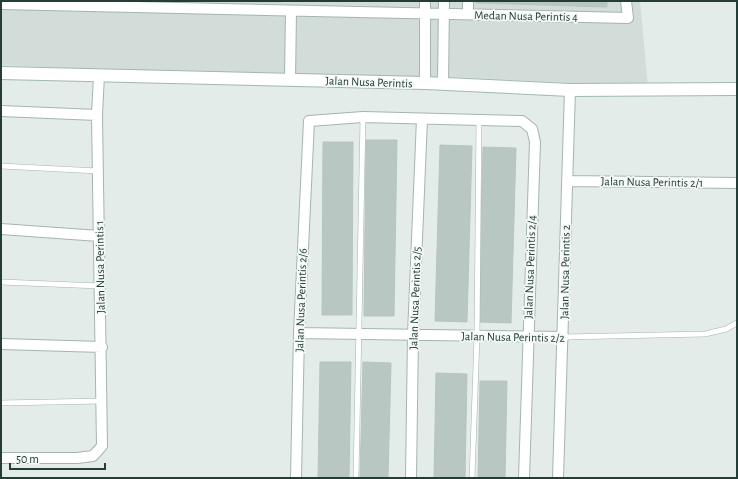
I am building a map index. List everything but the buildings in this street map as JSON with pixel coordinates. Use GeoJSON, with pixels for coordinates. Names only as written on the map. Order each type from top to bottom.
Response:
{"type":"FeatureCollection","features":[{"type":"Feature","properties":{"kind":"street"},"geometry":{"type":"LineString","coordinates":[[425,1],[425,83]]}},
{"type":"Feature","properties":{"kind":"street"},"geometry":{"type":"LineString","coordinates":[[443,84],[444,1]]}},
{"type":"Feature","properties":{"kind":"street"},"geometry":{"type":"LineString","coordinates":[[468,1],[468,14]]}},
{"type":"Feature","properties":{"kind":"street","name":"Medan Nusa Perintis 4"},"geometry":{"type":"LineString","coordinates":[[1,4],[65,3],[209,5],[296,7],[425,14],[628,18],[626,1]]}},
{"type":"Feature","properties":{"kind":"street"},"geometry":{"type":"LineString","coordinates":[[290,79],[296,7]]}},
{"type":"Feature","properties":{"kind":"street","name":"Jalan Nusa Perintis"},"geometry":{"type":"LineString","coordinates":[[1,73],[425,83],[570,90],[737,89]]}},
{"type":"Feature","properties":{"kind":"street","name":"Jalan Nusa Perintis 1"},"geometry":{"type":"LineString","coordinates":[[1,458],[77,458],[93,456],[102,446],[102,347],[97,115],[99,75]]}},
{"type":"Feature","properties":{"kind":"street","name":"Jalan Nusa Perintis 2"},"geometry":{"type":"LineString","coordinates":[[558,478],[564,337],[570,90]]}},
{"type":"Feature","properties":{"kind":"street"},"geometry":{"type":"LineString","coordinates":[[1,111],[97,115]]}},
{"type":"Feature","properties":{"kind":"street"},"geometry":{"type":"LineString","coordinates":[[363,118],[479,119]]}},
{"type":"Feature","properties":{"kind":"street","name":"Jalan Nusa Perintis 2/6"},"geometry":{"type":"LineString","coordinates":[[296,478],[299,333],[309,121],[363,118]]}},
{"type":"Feature","properties":{"kind":"street","name":"Jalan Nusa Perintis 2/5"},"geometry":{"type":"LineString","coordinates":[[411,478],[413,335],[422,119]]}},
{"type":"Feature","properties":{"kind":"street","name":"Jalan Nusa Perintis 2/4"},"geometry":{"type":"LineString","coordinates":[[479,119],[522,121],[532,129],[535,142],[527,337],[524,478]]}},
{"type":"Feature","properties":{"kind":"street","name":"Jalan Nusa Perintis 2/1"},"geometry":{"type":"LineString","coordinates":[[567,180],[737,183]]}},
{"type":"Feature","properties":{"kind":"street"},"geometry":{"type":"LineString","coordinates":[[1,229],[99,236]]}},
{"type":"Feature","properties":{"kind":"street","name":"Jalan Nusa Perintis 2/2"},"geometry":{"type":"LineString","coordinates":[[299,333],[564,337]]}},
{"type":"Feature","properties":{"kind":"street"},"geometry":{"type":"LineString","coordinates":[[1,344],[102,347]]}},
{"type":"Feature","properties":{"kind":"lane"},"geometry":{"type":"LineString","coordinates":[[356,478],[363,118]]}},
{"type":"Feature","properties":{"kind":"lane"},"geometry":{"type":"LineString","coordinates":[[472,478],[477,336],[479,119]]}},
{"type":"Feature","properties":{"kind":"lane"},"geometry":{"type":"LineString","coordinates":[[1,166],[98,171]]}},
{"type":"Feature","properties":{"kind":"lane"},"geometry":{"type":"LineString","coordinates":[[1,282],[100,286]]}},
{"type":"Feature","properties":{"kind":"lane","name":"Jalan Nusa Perintis 2/2"},"geometry":{"type":"LineString","coordinates":[[564,337],[706,334],[726,329],[737,323]]}},
{"type":"Feature","properties":{"kind":"lane"},"geometry":{"type":"LineString","coordinates":[[1,403],[102,401]]}},
{"type":"Feature","properties":{"kind":"shaded area"},"geometry":{"type":"Polygon","coordinates":[[[1,1],[640,1],[648,87],[456,77],[195,74],[1,65],[1,1]]]}}]}
